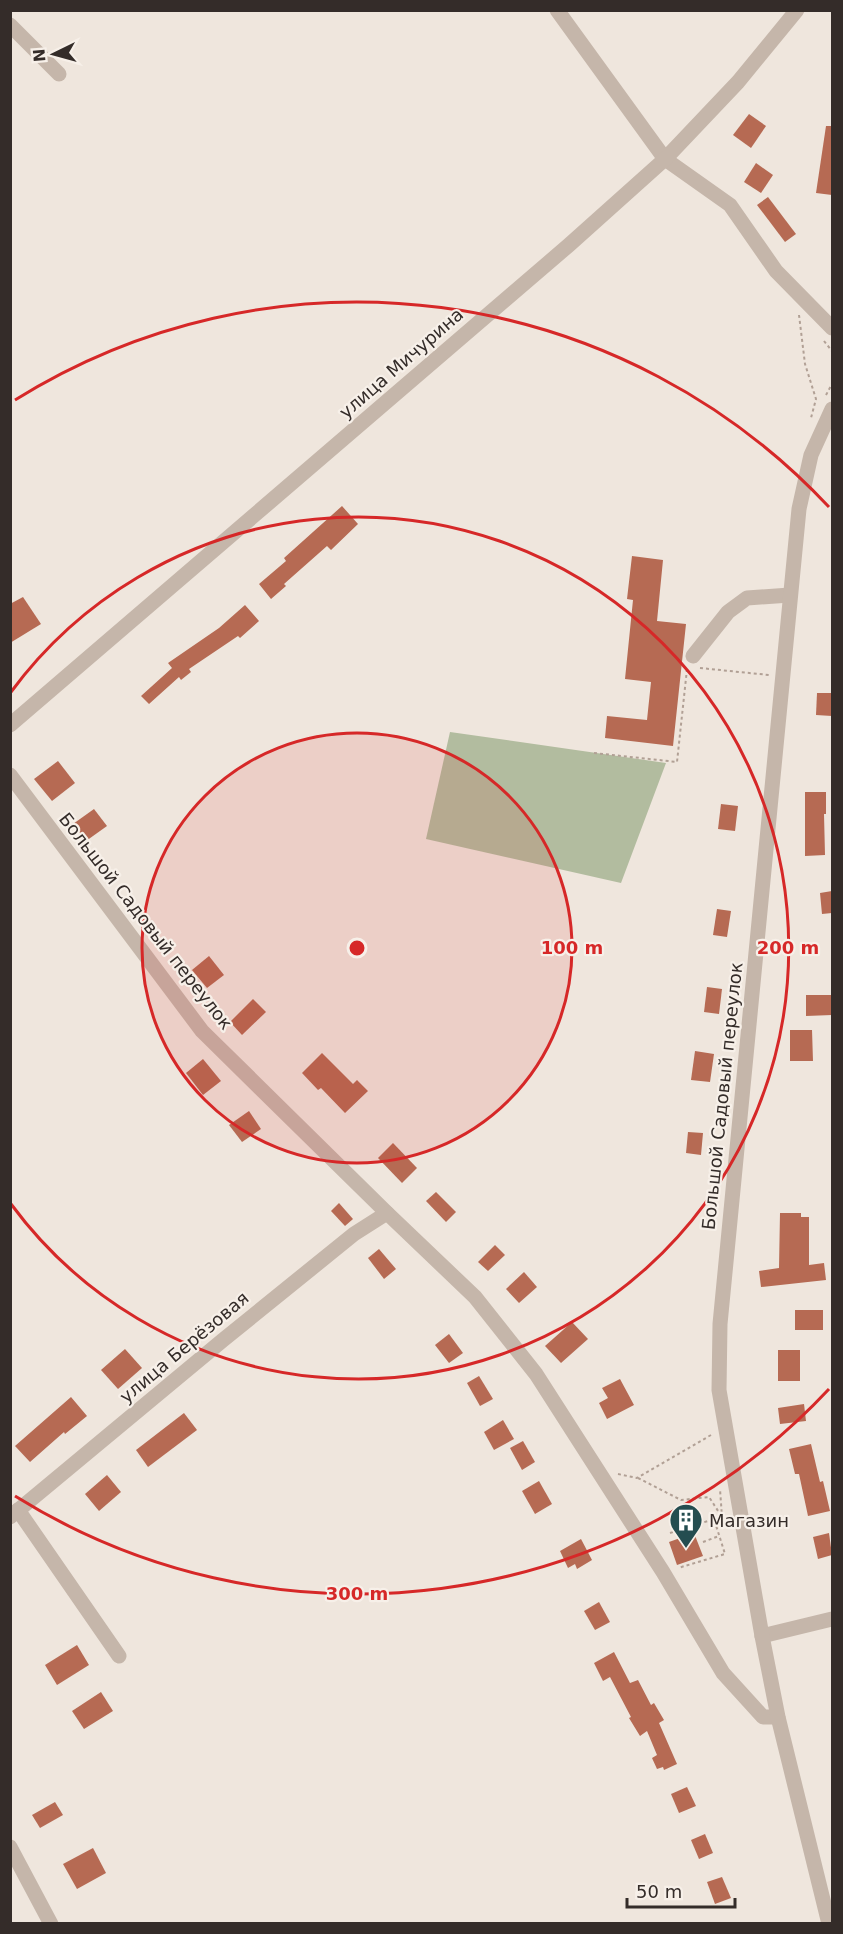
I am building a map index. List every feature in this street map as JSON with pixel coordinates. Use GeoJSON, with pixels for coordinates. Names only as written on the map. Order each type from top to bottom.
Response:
{"type":"FeatureCollection","features":[{"type":"Feature","properties":{"kind":"street"},"geometry":{"type":"LineString","coordinates":[[557,10],[665,159],[730,205],[776,272],[832,328]]}},
{"type":"Feature","properties":{"kind":"street","name":"улица Мичурина"},"geometry":{"type":"LineString","coordinates":[[10,725],[569,245],[665,159],[738,82],[797,10]]}},
{"type":"Feature","properties":{"kind":"street"},"geometry":{"type":"LineString","coordinates":[[10,25],[59,74]]}},
{"type":"Feature","properties":{"kind":"street","name":"Большой Садовый переулок"},"geometry":{"type":"LineString","coordinates":[[829,1923],[778,1717],[719,1390],[720,1324],[799,509],[811,455],[832,409]]}},
{"type":"Feature","properties":{"kind":"street"},"geometry":{"type":"LineString","coordinates":[[693,664],[728,612],[747,598],[790,594]]}},
{"type":"Feature","properties":{"kind":"street","name":"Большой Садовый переулок"},"geometry":{"type":"LineString","coordinates":[[10,775],[202,1031],[475,1298],[536,1374],[600,1471],[723,1673],[763,1717],[778,1717]]}},
{"type":"Feature","properties":{"kind":"street","name":"улица Берёзовая"},"geometry":{"type":"LineString","coordinates":[[14,1514],[345,1241],[387,1214]]}},
{"type":"Feature","properties":{"kind":"street"},"geometry":{"type":"LineString","coordinates":[[14,1514],[119,1656]]}},
{"type":"Feature","properties":{"kind":"street"},"geometry":{"type":"LineString","coordinates":[[762,1636],[832,1619]]}},
{"type":"Feature","properties":{"kind":"street"},"geometry":{"type":"LineString","coordinates":[[10,1847],[51,1923]]}},
{"type":"Feature","properties":{"kind":"path"},"geometry":{"type":"LineString","coordinates":[[799,315],[805,364],[816,399],[810,421]]}},
{"type":"Feature","properties":{"kind":"path"},"geometry":{"type":"LineString","coordinates":[[594,753],[677,762],[693,664],[775,675]]}},
{"type":"Feature","properties":{"kind":"path"},"geometry":{"type":"LineString","coordinates":[[637,1478],[709,1438],[715,1432]]}},
{"type":"Feature","properties":{"kind":"path"},"geometry":{"type":"LineString","coordinates":[[600,1471],[637,1478],[681,1500],[709,1497],[722,1516]]}},
{"type":"Feature","properties":{"kind":"path"},"geometry":{"type":"LineString","coordinates":[[663,1572],[725,1554],[714,1519],[670,1533]]}},
{"type":"Feature","properties":{"kind":"path"},"geometry":{"type":"LineString","coordinates":[[703,1542],[719,1536]]}},
{"type":"Feature","properties":{"kind":"green space"},"geometry":{"type":"Polygon","coordinates":[[[450,732],[666,763],[621,883],[426,839],[450,732]]]}},
{"type":"Feature","properties":{"kind":"building"},"geometry":{"type":"Polygon","coordinates":[[[749,114],[766,126],[751,148],[733,135],[749,114]]]}},
{"type":"Feature","properties":{"kind":"building"},"geometry":{"type":"Polygon","coordinates":[[[826,126],[832,126],[832,195],[816,193],[826,126]]]}},
{"type":"Feature","properties":{"kind":"building"},"geometry":{"type":"Polygon","coordinates":[[[756,163],[773,175],[761,193],[744,182],[756,163]]]}},
{"type":"Feature","properties":{"kind":"building"},"geometry":{"type":"Polygon","coordinates":[[[768,197],[796,234],[785,242],[757,205],[768,197]]]}},
{"type":"Feature","properties":{"kind":"building"},"geometry":{"type":"Polygon","coordinates":[[[342,506],[358,524],[331,550],[327,546],[284,584],[286,586],[271,599],[259,584],[286,561],[284,558],[342,506]]]}},
{"type":"Feature","properties":{"kind":"building"},"geometry":{"type":"Polygon","coordinates":[[[632,556],[663,560],[657,621],[686,624],[673,746],[605,738],[607,716],[647,720],[651,682],[625,679],[633,600],[627,599],[632,556]]]}},
{"type":"Feature","properties":{"kind":"building"},"geometry":{"type":"Polygon","coordinates":[[[23,597],[41,624],[10,643],[10,604],[23,597]]]}},
{"type":"Feature","properties":{"kind":"building"},"geometry":{"type":"Polygon","coordinates":[[[245,605],[259,621],[240,638],[238,636],[189,669],[191,672],[181,680],[179,677],[149,704],[141,696],[172,668],[168,663],[219,628],[245,605]]]}},
{"type":"Feature","properties":{"kind":"building"},"geometry":{"type":"Polygon","coordinates":[[[817,693],[832,693],[832,716],[816,715],[817,693]]]}},
{"type":"Feature","properties":{"kind":"building"},"geometry":{"type":"Polygon","coordinates":[[[58,761],[75,783],[52,801],[34,779],[58,761]]]}},
{"type":"Feature","properties":{"kind":"building"},"geometry":{"type":"Polygon","coordinates":[[[805,792],[826,792],[825,855],[805,856],[805,792]]]}},
{"type":"Feature","properties":{"kind":"building"},"geometry":{"type":"Polygon","coordinates":[[[721,804],[738,806],[735,831],[718,829],[721,804]]]}},
{"type":"Feature","properties":{"kind":"building"},"geometry":{"type":"Polygon","coordinates":[[[94,809],[107,826],[86,841],[73,824],[94,809]]]}},
{"type":"Feature","properties":{"kind":"building"},"geometry":{"type":"Polygon","coordinates":[[[832,891],[832,913],[822,914],[820,893],[832,891]]]}},
{"type":"Feature","properties":{"kind":"building"},"geometry":{"type":"Polygon","coordinates":[[[717,909],[731,911],[727,937],[713,935],[717,909]]]}},
{"type":"Feature","properties":{"kind":"building"},"geometry":{"type":"Polygon","coordinates":[[[209,956],[224,975],[207,988],[192,970],[209,956]]]}},
{"type":"Feature","properties":{"kind":"building"},"geometry":{"type":"Polygon","coordinates":[[[707,987],[722,989],[719,1014],[704,1012],[707,987]]]}},
{"type":"Feature","properties":{"kind":"building"},"geometry":{"type":"Polygon","coordinates":[[[806,995],[832,995],[832,1015],[806,1016],[806,995]]]}},
{"type":"Feature","properties":{"kind":"building"},"geometry":{"type":"Polygon","coordinates":[[[253,999],[266,1012],[242,1035],[230,1022],[253,999]]]}},
{"type":"Feature","properties":{"kind":"building"},"geometry":{"type":"Polygon","coordinates":[[[790,1030],[812,1030],[813,1061],[790,1061],[790,1030]]]}},
{"type":"Feature","properties":{"kind":"building"},"geometry":{"type":"Polygon","coordinates":[[[695,1051],[714,1054],[710,1082],[691,1080],[695,1051]]]}},
{"type":"Feature","properties":{"kind":"building"},"geometry":{"type":"Polygon","coordinates":[[[322,1053],[353,1084],[357,1080],[368,1091],[345,1113],[321,1088],[318,1090],[302,1073],[322,1053]]]}},
{"type":"Feature","properties":{"kind":"building"},"geometry":{"type":"Polygon","coordinates":[[[203,1059],[221,1081],[203,1095],[186,1073],[203,1059]]]}},
{"type":"Feature","properties":{"kind":"building"},"geometry":{"type":"Polygon","coordinates":[[[249,1111],[261,1129],[242,1142],[229,1125],[249,1111]]]}},
{"type":"Feature","properties":{"kind":"building"},"geometry":{"type":"Polygon","coordinates":[[[688,1132],[703,1133],[701,1155],[686,1153],[688,1132]]]}},
{"type":"Feature","properties":{"kind":"building"},"geometry":{"type":"Polygon","coordinates":[[[393,1143],[417,1168],[402,1183],[378,1158],[393,1143]]]}},
{"type":"Feature","properties":{"kind":"building"},"geometry":{"type":"Polygon","coordinates":[[[436,1192],[456,1212],[446,1222],[426,1201],[436,1192]]]}},
{"type":"Feature","properties":{"kind":"building"},"geometry":{"type":"Polygon","coordinates":[[[339,1203],[353,1219],[345,1226],[331,1211],[339,1203]]]}},
{"type":"Feature","properties":{"kind":"building"},"geometry":{"type":"Polygon","coordinates":[[[780,1213],[801,1213],[801,1217],[809,1217],[809,1265],[824,1263],[826,1280],[761,1287],[759,1271],[779,1268],[780,1213]]]}},
{"type":"Feature","properties":{"kind":"building"},"geometry":{"type":"Polygon","coordinates":[[[495,1245],[505,1255],[488,1271],[478,1262],[495,1245]]]}},
{"type":"Feature","properties":{"kind":"building"},"geometry":{"type":"Polygon","coordinates":[[[379,1249],[396,1269],[384,1279],[368,1258],[379,1249]]]}},
{"type":"Feature","properties":{"kind":"building"},"geometry":{"type":"Polygon","coordinates":[[[524,1272],[537,1287],[519,1303],[506,1289],[524,1272]]]}},
{"type":"Feature","properties":{"kind":"building"},"geometry":{"type":"Polygon","coordinates":[[[795,1310],[823,1310],[823,1330],[795,1330],[795,1310]]]}},
{"type":"Feature","properties":{"kind":"building"},"geometry":{"type":"Polygon","coordinates":[[[572,1322],[588,1339],[561,1363],[545,1346],[572,1322]]]}},
{"type":"Feature","properties":{"kind":"building"},"geometry":{"type":"Polygon","coordinates":[[[449,1334],[463,1353],[449,1363],[435,1345],[449,1334]]]}},
{"type":"Feature","properties":{"kind":"building"},"geometry":{"type":"Polygon","coordinates":[[[125,1349],[142,1368],[118,1389],[101,1370],[125,1349]]]}},
{"type":"Feature","properties":{"kind":"building"},"geometry":{"type":"Polygon","coordinates":[[[778,1350],[800,1350],[800,1381],[778,1381],[778,1350]]]}},
{"type":"Feature","properties":{"kind":"building"},"geometry":{"type":"Polygon","coordinates":[[[479,1376],[493,1399],[480,1406],[467,1383],[479,1376]]]}},
{"type":"Feature","properties":{"kind":"building"},"geometry":{"type":"Polygon","coordinates":[[[620,1379],[634,1405],[607,1419],[599,1403],[608,1398],[602,1388],[620,1379]]]}},
{"type":"Feature","properties":{"kind":"building"},"geometry":{"type":"Polygon","coordinates":[[[71,1397],[87,1416],[65,1434],[64,1432],[30,1462],[15,1446],[71,1397]]]}},
{"type":"Feature","properties":{"kind":"building"},"geometry":{"type":"Polygon","coordinates":[[[804,1404],[806,1421],[780,1424],[778,1408],[804,1404]]]}},
{"type":"Feature","properties":{"kind":"building"},"geometry":{"type":"Polygon","coordinates":[[[184,1413],[197,1430],[148,1467],[136,1450],[184,1413]]]}},
{"type":"Feature","properties":{"kind":"building"},"geometry":{"type":"Polygon","coordinates":[[[503,1420],[514,1439],[494,1450],[484,1432],[503,1420]]]}},
{"type":"Feature","properties":{"kind":"building"},"geometry":{"type":"Polygon","coordinates":[[[523,1441],[535,1462],[522,1470],[510,1448],[523,1441]]]}},
{"type":"Feature","properties":{"kind":"building"},"geometry":{"type":"Polygon","coordinates":[[[811,1444],[830,1511],[808,1516],[799,1474],[795,1474],[789,1449],[811,1444]]]}},
{"type":"Feature","properties":{"kind":"building"},"geometry":{"type":"Polygon","coordinates":[[[107,1475],[121,1492],[99,1511],[85,1494],[107,1475]]]}},
{"type":"Feature","properties":{"kind":"building"},"geometry":{"type":"Polygon","coordinates":[[[539,1481],[552,1504],[535,1514],[522,1491],[539,1481]]]}},
{"type":"Feature","properties":{"kind":"building","name":"Магазин"},"geometry":{"type":"Polygon","coordinates":[[[694,1533],[703,1556],[677,1565],[669,1542],[694,1533]]]}},
{"type":"Feature","properties":{"kind":"building"},"geometry":{"type":"Polygon","coordinates":[[[829,1533],[832,1555],[818,1559],[813,1537],[829,1533]]]}},
{"type":"Feature","properties":{"kind":"building"},"geometry":{"type":"Polygon","coordinates":[[[581,1539],[592,1560],[577,1569],[575,1564],[568,1568],[560,1551],[581,1539]]]}},
{"type":"Feature","properties":{"kind":"building"},"geometry":{"type":"Polygon","coordinates":[[[599,1602],[610,1622],[595,1630],[584,1611],[599,1602]]]}},
{"type":"Feature","properties":{"kind":"building"},"geometry":{"type":"Polygon","coordinates":[[[77,1645],[89,1665],[57,1685],[45,1665],[77,1645]]]}},
{"type":"Feature","properties":{"kind":"building"},"geometry":{"type":"Polygon","coordinates":[[[614,1652],[630,1683],[638,1680],[651,1705],[654,1703],[664,1720],[659,1723],[677,1764],[664,1770],[663,1767],[657,1769],[652,1758],[657,1755],[647,1731],[640,1736],[610,1677],[603,1681],[594,1663],[614,1652]]]}},
{"type":"Feature","properties":{"kind":"building"},"geometry":{"type":"Polygon","coordinates":[[[101,1692],[113,1711],[84,1729],[72,1711],[101,1692]]]}},
{"type":"Feature","properties":{"kind":"building"},"geometry":{"type":"Polygon","coordinates":[[[687,1787],[696,1806],[679,1813],[671,1794],[687,1787]]]}},
{"type":"Feature","properties":{"kind":"building"},"geometry":{"type":"Polygon","coordinates":[[[55,1802],[63,1815],[40,1828],[32,1815],[55,1802]]]}},
{"type":"Feature","properties":{"kind":"building"},"geometry":{"type":"Polygon","coordinates":[[[705,1834],[713,1853],[699,1859],[691,1840],[705,1834]]]}},
{"type":"Feature","properties":{"kind":"building"},"geometry":{"type":"Polygon","coordinates":[[[93,1848],[106,1873],[77,1889],[63,1864],[93,1848]]]}},
{"type":"Feature","properties":{"kind":"building"},"geometry":{"type":"Polygon","coordinates":[[[722,1877],[731,1898],[715,1904],[707,1882],[722,1877]]]}},
{"type":"Feature","properties":{"kind":"place","name":"Магазин"},"geometry":{"type":"Point","coordinates":[686,1549]}}]}
